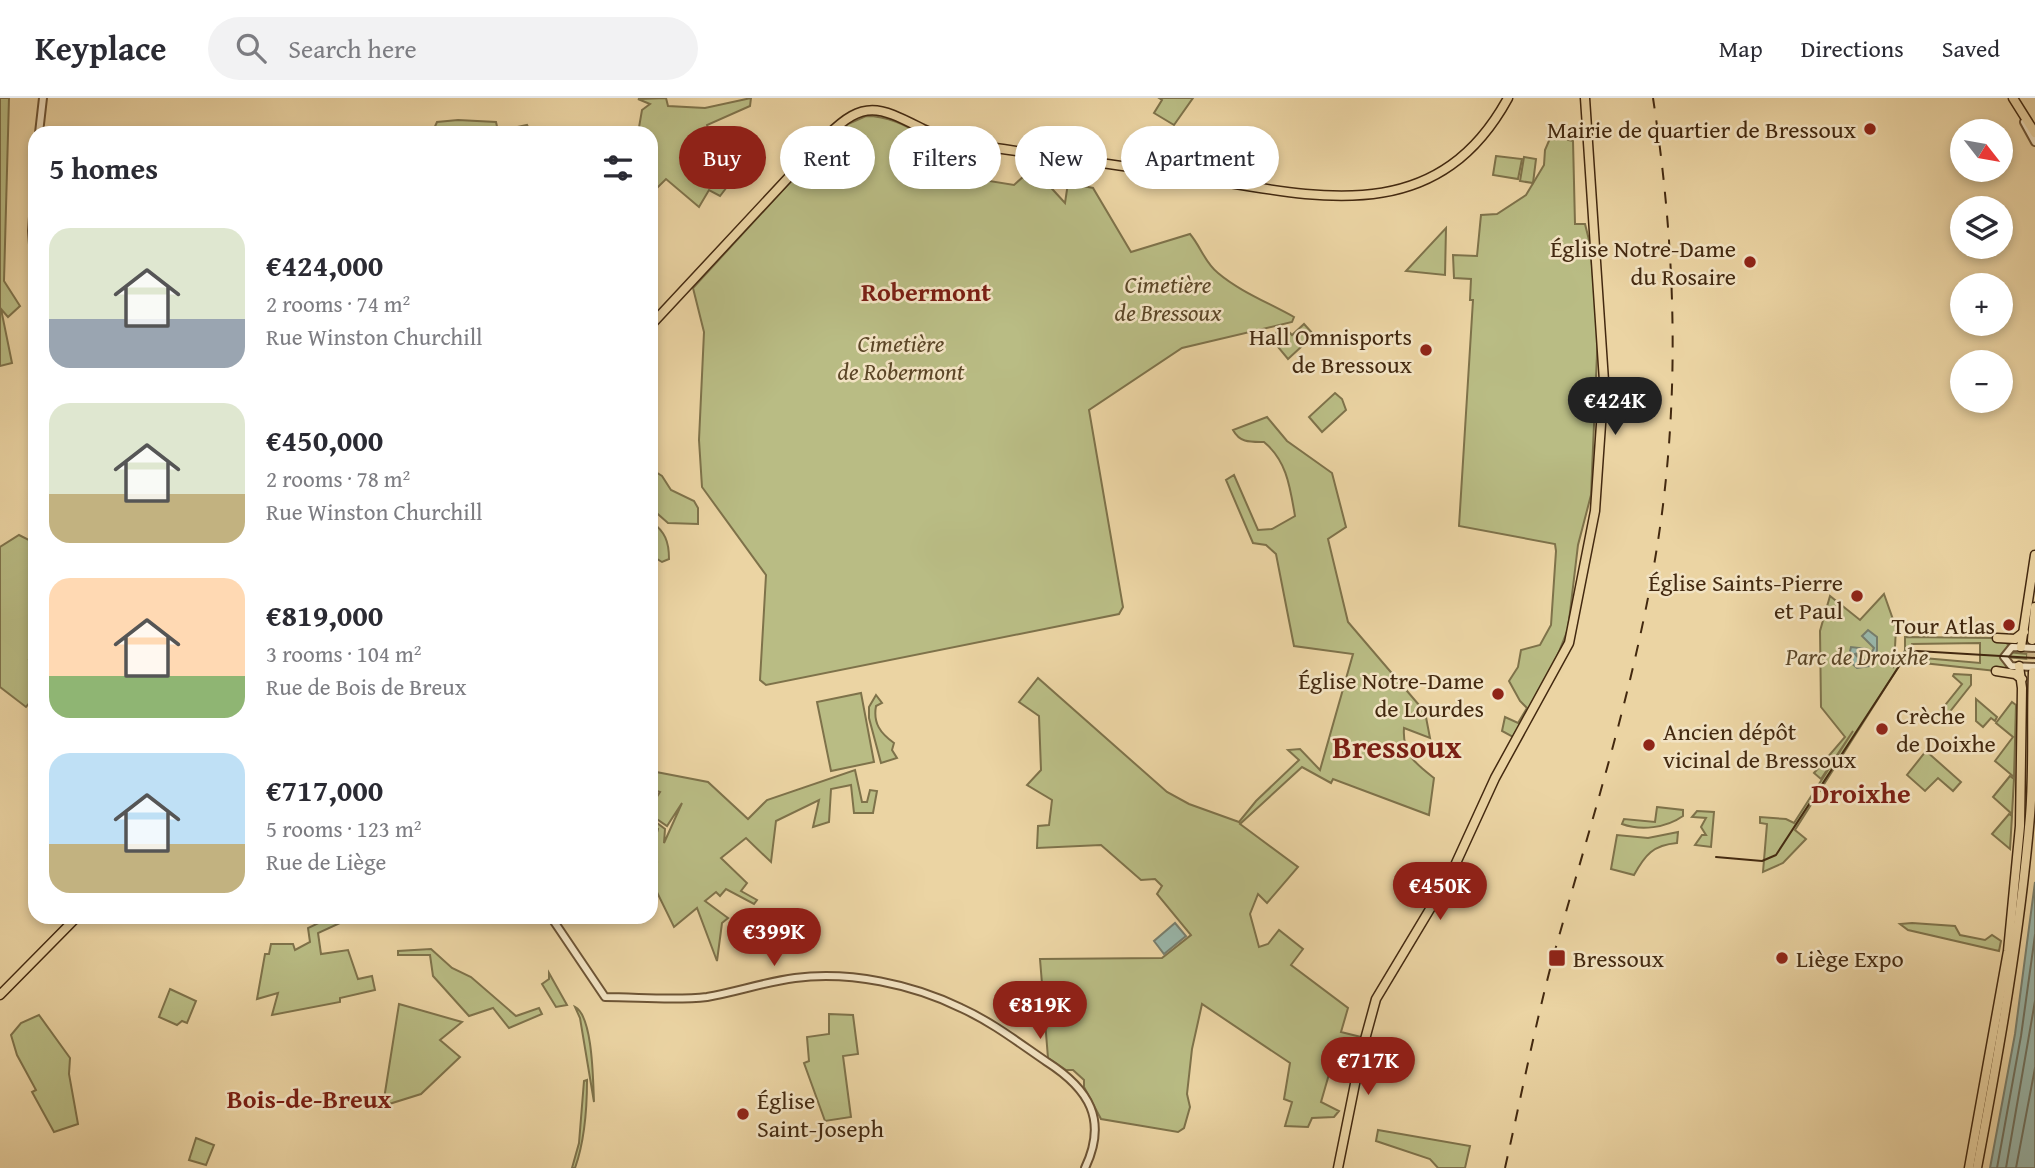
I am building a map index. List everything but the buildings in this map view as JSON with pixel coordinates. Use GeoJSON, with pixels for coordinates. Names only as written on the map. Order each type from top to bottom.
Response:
{"type":"FeatureCollection","features":[{"type":"Feature","properties":{"kind":"main road"},"geometry":{"type":"LineString","coordinates":[[658,317],[828,135],[845,118],[862,110],[888,111],[931,132],[975,145],[1351,198],[1379,195],[1413,186],[1464,154],[1480,139],[1508,98]]}},
{"type":"Feature","properties":{"kind":"main road"},"geometry":{"type":"LineString","coordinates":[[1338,1168],[1376,999],[1451,874],[1495,778],[1569,643],[1595,511],[1604,381],[1585,98]]}},
{"type":"Feature","properties":{"kind":"main road"},"geometry":{"type":"LineString","coordinates":[[2013,98],[2035,132]]}},
{"type":"Feature","properties":{"kind":"main road"},"geometry":{"type":"LineString","coordinates":[[2021,647],[2035,555]]}},
{"type":"Feature","properties":{"kind":"main road"},"geometry":{"type":"LineString","coordinates":[[2033,644],[2035,607]]}},
{"type":"Feature","properties":{"kind":"main road"},"geometry":{"type":"LineString","coordinates":[[1997,638],[2015,639],[2025,629]]}},
{"type":"Feature","properties":{"kind":"main road"},"geometry":{"type":"LineString","coordinates":[[2019,666],[2022,679],[2021,807]]}},
{"type":"Feature","properties":{"kind":"main road"},"geometry":{"type":"LineString","coordinates":[[1996,671],[2015,674],[2022,679]]}},
{"type":"Feature","properties":{"kind":"main road"},"geometry":{"type":"LineString","coordinates":[[1969,1168],[1993,1044],[2008,941],[2033,671]]}},
{"type":"Feature","properties":{"kind":"main road"},"geometry":{"type":"LineString","coordinates":[[1977,1168],[2008,998],[2025,872],[2031,805],[2033,671]]}},
{"type":"Feature","properties":{"kind":"main road"},"geometry":{"type":"LineString","coordinates":[[2025,872],[2035,820]]}},
{"type":"Feature","properties":{"kind":"main road"},"geometry":{"type":"LineString","coordinates":[[0,995],[70,924]]}},
{"type":"Feature","properties":{"kind":"street"},"geometry":{"type":"LineString","coordinates":[[40,126],[43,98]]}},
{"type":"Feature","properties":{"kind":"street"},"geometry":{"type":"LineString","coordinates":[[2013,98],[2035,142]]}},
{"type":"Feature","properties":{"kind":"street"},"geometry":{"type":"LineString","coordinates":[[2033,644],[2010,648],[2004,656],[2009,665],[2033,671]]}},
{"type":"Feature","properties":{"kind":"street"},"geometry":{"type":"LineString","coordinates":[[556,924],[605,997],[705,997],[795,978],[826,976],[885,983],[935,997],[988,1023],[1072,1081],[1085,1096],[1096,1119],[1093,1151],[1085,1168]]}},
{"type":"Feature","properties":{"kind":"green space"},"geometry":{"type":"Polygon","coordinates":[[[0,98],[9,98],[4,281],[20,306],[8,317],[1,309],[12,363],[0,366],[0,98]]]}},
{"type":"Feature","properties":{"kind":"green space"},"geometry":{"type":"Polygon","coordinates":[[[666,98],[668,106],[705,108],[751,98],[750,106],[707,126],[679,126],[679,189],[725,189],[720,196],[709,190],[699,207],[666,179],[658,187],[658,126],[639,126],[642,110],[650,104],[638,99],[666,98]]]}},
{"type":"Feature","properties":{"kind":"green space"},"geometry":{"type":"Polygon","coordinates":[[[1159,98],[1193,98],[1174,125],[1154,113],[1162,100],[1159,98]]]}},
{"type":"Feature","properties":{"kind":"green space","name":"Cimetière de Robermont"},"geometry":{"type":"Polygon","coordinates":[[[866,116],[887,119],[905,126],[889,126],[889,189],[1001,189],[1001,183],[1015,184],[1015,189],[1052,189],[1065,203],[1067,189],[1094,189],[1131,252],[1190,234],[1218,273],[1294,317],[1292,322],[1182,348],[1089,410],[1123,607],[1119,614],[766,685],[760,680],[766,575],[702,487],[699,440],[704,332],[693,288],[784,189],[875,189],[875,126],[846,126],[866,116]]]}},
{"type":"Feature","properties":{"kind":"green space"},"geometry":{"type":"Polygon","coordinates":[[[437,122],[496,122],[497,126],[435,126],[437,122]]]}},
{"type":"Feature","properties":{"kind":"green space"},"geometry":{"type":"Polygon","coordinates":[[[1554,129],[1566,129],[1568,140],[1573,141],[1575,224],[1585,224],[1590,244],[1598,331],[1591,495],[1578,545],[1568,629],[1551,672],[1513,737],[1502,731],[1505,717],[1518,723],[1527,708],[1509,681],[1518,667],[1521,650],[1540,645],[1551,625],[1556,551],[1555,544],[1459,526],[1473,300],[1470,300],[1471,279],[1454,278],[1453,255],[1477,256],[1481,215],[1497,214],[1526,195],[1544,165],[1545,150],[1554,129]]]}},
{"type":"Feature","properties":{"kind":"green space"},"geometry":{"type":"Polygon","coordinates":[[[1496,156],[1522,159],[1518,179],[1493,175],[1496,156]]]}},
{"type":"Feature","properties":{"kind":"green space"},"geometry":{"type":"Polygon","coordinates":[[[1524,157],[1536,159],[1533,183],[1520,181],[1524,157]]]}},
{"type":"Feature","properties":{"kind":"green space"},"geometry":{"type":"Polygon","coordinates":[[[1446,228],[1445,275],[1406,271],[1446,228]]]}},
{"type":"Feature","properties":{"kind":"green space"},"geometry":{"type":"Polygon","coordinates":[[[1304,324],[1314,335],[1288,359],[1269,336],[1287,330],[1292,335],[1304,324]]]}},
{"type":"Feature","properties":{"kind":"green space"},"geometry":{"type":"Polygon","coordinates":[[[1335,393],[1342,399],[1346,410],[1322,432],[1309,417],[1335,393]]]}},
{"type":"Feature","properties":{"kind":"green space"},"geometry":{"type":"Polygon","coordinates":[[[1267,417],[1287,441],[1332,473],[1346,527],[1328,539],[1348,622],[1425,712],[1430,738],[1404,728],[1404,737],[1412,758],[1434,778],[1429,815],[1333,779],[1331,783],[1302,767],[1240,824],[1298,867],[1267,903],[1258,894],[1250,914],[1259,947],[1268,944],[1279,930],[1303,949],[1291,965],[1348,1008],[1341,1032],[1361,1037],[1357,1053],[1336,1050],[1321,1102],[1339,1111],[1334,1117],[1312,1118],[1308,1127],[1285,1126],[1292,1102],[1284,1099],[1290,1063],[1202,1004],[1192,1049],[1187,1094],[1190,1107],[1184,1128],[1178,1132],[1101,1119],[1084,1087],[1084,1080],[1073,1070],[1066,1070],[1048,1058],[1040,959],[1162,958],[1191,935],[1157,894],[1162,886],[1155,879],[1141,880],[1101,845],[1037,848],[1038,826],[1049,825],[1052,800],[1027,785],[1041,770],[1039,716],[1019,702],[1038,678],[1167,792],[1189,804],[1239,822],[1256,801],[1299,760],[1288,750],[1300,749],[1320,770],[1353,654],[1294,646],[1276,554],[1266,545],[1253,543],[1226,480],[1234,475],[1258,530],[1272,529],[1295,516],[1283,466],[1272,449],[1264,442],[1242,440],[1233,430],[1267,417]]]}},
{"type":"Feature","properties":{"kind":"green space"},"geometry":{"type":"Polygon","coordinates":[[[658,473],[671,490],[694,501],[698,508],[698,524],[668,523],[658,514],[658,473]]]}},
{"type":"Feature","properties":{"kind":"green space"},"geometry":{"type":"Polygon","coordinates":[[[658,527],[668,547],[669,559],[662,562],[658,560],[658,527]]]}},
{"type":"Feature","properties":{"kind":"green space"},"geometry":{"type":"Polygon","coordinates":[[[19,535],[28,540],[26,707],[0,687],[0,547],[19,535]]]}},
{"type":"Feature","properties":{"kind":"green space","name":"Parc de Droixhe"},"geometry":{"type":"Polygon","coordinates":[[[1884,594],[1896,628],[1894,666],[1904,652],[1905,657],[1912,653],[1912,657],[1980,663],[1980,643],[1912,644],[1911,648],[1905,651],[1905,637],[1997,638],[2011,646],[2006,652],[2027,654],[2027,659],[2005,657],[2011,666],[1996,671],[1905,661],[1904,658],[1795,830],[1806,839],[1783,863],[1763,872],[1767,824],[1760,823],[1760,817],[1786,819],[1794,823],[1853,731],[1821,779],[1814,773],[1845,737],[1821,707],[1820,631],[1830,596],[1860,620],[1884,594]]]}},
{"type":"Feature","properties":{"kind":"green space"},"geometry":{"type":"Polygon","coordinates":[[[1954,674],[1971,675],[1971,685],[1948,714],[1942,709],[1962,684],[1954,674]]]}},
{"type":"Feature","properties":{"kind":"green space"},"geometry":{"type":"Polygon","coordinates":[[[861,693],[874,762],[831,771],[817,702],[861,693]]]}},
{"type":"Feature","properties":{"kind":"green space"},"geometry":{"type":"Polygon","coordinates":[[[876,695],[882,703],[876,706],[877,723],[881,731],[894,743],[892,750],[897,758],[881,763],[869,718],[869,707],[876,695]]]}},
{"type":"Feature","properties":{"kind":"green space"},"geometry":{"type":"Polygon","coordinates":[[[1976,699],[1997,717],[1995,721],[1991,718],[1983,727],[1976,721],[1976,699]]]}},
{"type":"Feature","properties":{"kind":"green space"},"geometry":{"type":"Polygon","coordinates":[[[2012,702],[2016,705],[2014,777],[1995,761],[2013,737],[1996,723],[2012,702]]]}},
{"type":"Feature","properties":{"kind":"green space"},"geometry":{"type":"Polygon","coordinates":[[[1926,751],[1961,782],[1953,791],[1938,778],[1925,791],[1907,775],[1926,751]]]}},
{"type":"Feature","properties":{"kind":"green space"},"geometry":{"type":"Polygon","coordinates":[[[855,770],[862,802],[867,802],[870,790],[877,791],[873,813],[854,813],[851,785],[831,789],[829,822],[813,827],[819,800],[776,821],[771,862],[746,838],[721,858],[747,883],[741,891],[757,900],[754,904],[726,889],[720,896],[716,892],[705,901],[728,918],[722,923],[717,961],[697,908],[674,927],[658,894],[658,824],[665,829],[664,843],[682,803],[667,826],[658,820],[658,772],[708,782],[748,819],[767,800],[855,770]]]}},
{"type":"Feature","properties":{"kind":"green space"},"geometry":{"type":"Polygon","coordinates":[[[2010,776],[2014,779],[2012,814],[1993,797],[2010,776]]]}},
{"type":"Feature","properties":{"kind":"green space"},"geometry":{"type":"Polygon","coordinates":[[[1657,807],[1683,810],[1683,816],[1653,827],[1622,824],[1624,819],[1655,822],[1657,807]]]}},
{"type":"Feature","properties":{"kind":"green space"},"geometry":{"type":"Polygon","coordinates":[[[1697,811],[1714,812],[1711,847],[1695,845],[1702,835],[1706,835],[1701,827],[1706,818],[1692,817],[1697,811]]]}},
{"type":"Feature","properties":{"kind":"green space"},"geometry":{"type":"Polygon","coordinates":[[[2009,814],[2012,816],[2010,849],[1992,834],[2009,814]]]}},
{"type":"Feature","properties":{"kind":"green space"},"geometry":{"type":"Polygon","coordinates":[[[1678,832],[1677,843],[1651,852],[1634,875],[1611,869],[1617,835],[1648,838],[1678,832]]]}},
{"type":"Feature","properties":{"kind":"green space"},"geometry":{"type":"Polygon","coordinates":[[[316,924],[338,924],[318,933],[321,954],[348,950],[358,979],[372,976],[375,990],[340,998],[340,1002],[272,1015],[278,993],[257,999],[265,954],[269,954],[271,944],[293,944],[295,950],[310,942],[308,928],[316,924]]]}},
{"type":"Feature","properties":{"kind":"green space"},"geometry":{"type":"Polygon","coordinates":[[[1900,924],[1955,926],[1960,935],[1985,940],[1992,935],[2001,941],[1999,951],[1908,930],[1900,924]]]}},
{"type":"Feature","properties":{"kind":"green space"},"geometry":{"type":"Polygon","coordinates":[[[431,949],[452,968],[471,977],[516,1016],[539,1008],[542,1014],[509,1028],[493,1008],[469,1016],[433,976],[430,955],[398,955],[398,951],[431,949]]]}},
{"type":"Feature","properties":{"kind":"green space"},"geometry":{"type":"Polygon","coordinates":[[[549,973],[567,1005],[556,1007],[542,984],[549,979],[549,973]]]}},
{"type":"Feature","properties":{"kind":"green space"},"geometry":{"type":"Polygon","coordinates":[[[170,989],[196,1001],[187,1023],[182,1021],[177,1025],[159,1017],[170,989]]]}},
{"type":"Feature","properties":{"kind":"green space"},"geometry":{"type":"Polygon","coordinates":[[[399,1004],[462,1022],[440,1040],[460,1057],[421,1094],[389,1104],[384,1099],[399,1004]]]}},
{"type":"Feature","properties":{"kind":"green space"},"geometry":{"type":"Polygon","coordinates":[[[575,1007],[581,1013],[589,1036],[594,1102],[580,1018],[575,1007]]]}},
{"type":"Feature","properties":{"kind":"green space"},"geometry":{"type":"Polygon","coordinates":[[[829,1014],[853,1015],[858,1054],[843,1056],[851,1117],[825,1121],[804,1063],[809,1061],[807,1037],[829,1034],[829,1014]]]}},
{"type":"Feature","properties":{"kind":"green space"},"geometry":{"type":"Polygon","coordinates":[[[39,1015],[70,1058],[69,1074],[78,1124],[54,1132],[32,1092],[36,1090],[17,1055],[11,1035],[21,1023],[39,1015]]]}},
{"type":"Feature","properties":{"kind":"green space"},"geometry":{"type":"Polygon","coordinates":[[[587,1080],[583,1136],[575,1168],[572,1168],[579,1143],[584,1081],[587,1080]]]}},
{"type":"Feature","properties":{"kind":"green space"},"geometry":{"type":"Polygon","coordinates":[[[1378,1130],[1470,1146],[1465,1168],[1438,1168],[1430,1159],[1376,1141],[1378,1130]]]}},
{"type":"Feature","properties":{"kind":"green space"},"geometry":{"type":"Polygon","coordinates":[[[196,1138],[214,1145],[206,1165],[189,1160],[196,1138]]]}},
{"type":"Feature","properties":{"kind":"water"},"geometry":{"type":"Polygon","coordinates":[[[1868,630],[1877,637],[1877,651],[1869,666],[1857,668],[1848,660],[1851,647],[1868,649],[1855,654],[1860,660],[1868,660],[1874,648],[1862,636],[1868,630]]]}},
{"type":"Feature","properties":{"kind":"water"},"geometry":{"type":"Polygon","coordinates":[[[2035,882],[2035,1168],[1990,1168],[2015,1034],[2035,882]]]}},
{"type":"Feature","properties":{"kind":"water"},"geometry":{"type":"Polygon","coordinates":[[[1175,923],[1186,936],[1164,954],[1154,941],[1175,923]]]}},
{"type":"Feature","properties":{"kind":"tunnel"},"geometry":{"type":"LineString","coordinates":[[2030,672],[2032,643]]}},
{"type":"Feature","properties":{"kind":"tram line"},"geometry":{"type":"LineString","coordinates":[[1716,857],[1762,861],[1776,855],[1907,654],[1917,651],[2035,658]]}},
{"type":"Feature","properties":{"kind":"railway"},"geometry":{"type":"LineString","coordinates":[[1505,1168],[1547,981],[1630,680],[1662,513],[1671,409],[1672,305],[1666,202],[1653,98]]}},
{"type":"Feature","properties":{"kind":"place","name":"Mairie de quartier de Bressoux"},"geometry":{"type":"Point","coordinates":[1870,129]}},
{"type":"Feature","properties":{"kind":"place","name":"Église Notre-Dame du Rosaire"},"geometry":{"type":"Point","coordinates":[1750,262]}},
{"type":"Feature","properties":{"kind":"place","name":"Hall Omnisports de Bressoux"},"geometry":{"type":"Point","coordinates":[1426,350]}},
{"type":"Feature","properties":{"kind":"place","name":"Église Saints-Pierre et Paul"},"geometry":{"type":"Point","coordinates":[1857,596]}},
{"type":"Feature","properties":{"kind":"place","name":"Tour Atlas"},"geometry":{"type":"Point","coordinates":[2009,625]}},
{"type":"Feature","properties":{"kind":"place","name":"Église Notre-Dame de Lourdes"},"geometry":{"type":"Point","coordinates":[1498,694]}},
{"type":"Feature","properties":{"kind":"place","name":"Crèche de Doixhe"},"geometry":{"type":"Point","coordinates":[1882,729]}},
{"type":"Feature","properties":{"kind":"place","name":"Ancien dépôt vicinal de Bressoux"},"geometry":{"type":"Point","coordinates":[1649,745]}},
{"type":"Feature","properties":{"kind":"place","name":"Bressoux"},"geometry":{"type":"Point","coordinates":[1557,958]}},
{"type":"Feature","properties":{"kind":"place","name":"Liège Expo"},"geometry":{"type":"Point","coordinates":[1782,958]}},
{"type":"Feature","properties":{"kind":"place","name":"Église Saint-Joseph"},"geometry":{"type":"Point","coordinates":[743,1114]}},
{"type":"Feature","properties":{"kind":"district","name":"Robermont"},"geometry":{"type":"Point","coordinates":[926,291]}},
{"type":"Feature","properties":{"kind":"district","name":"Bressoux"},"geometry":{"type":"Point","coordinates":[1397,746]}},
{"type":"Feature","properties":{"kind":"district","name":"Droixhe"},"geometry":{"type":"Point","coordinates":[1861,792]}},
{"type":"Feature","properties":{"kind":"district","name":"Bois-de-Breux"},"geometry":{"type":"Point","coordinates":[309,1098]}},
{"type":"Feature","properties":{"kind":"park label","name":"Cimetière de Bressoux"},"geometry":{"type":"Point","coordinates":[1168,298]}}]}
